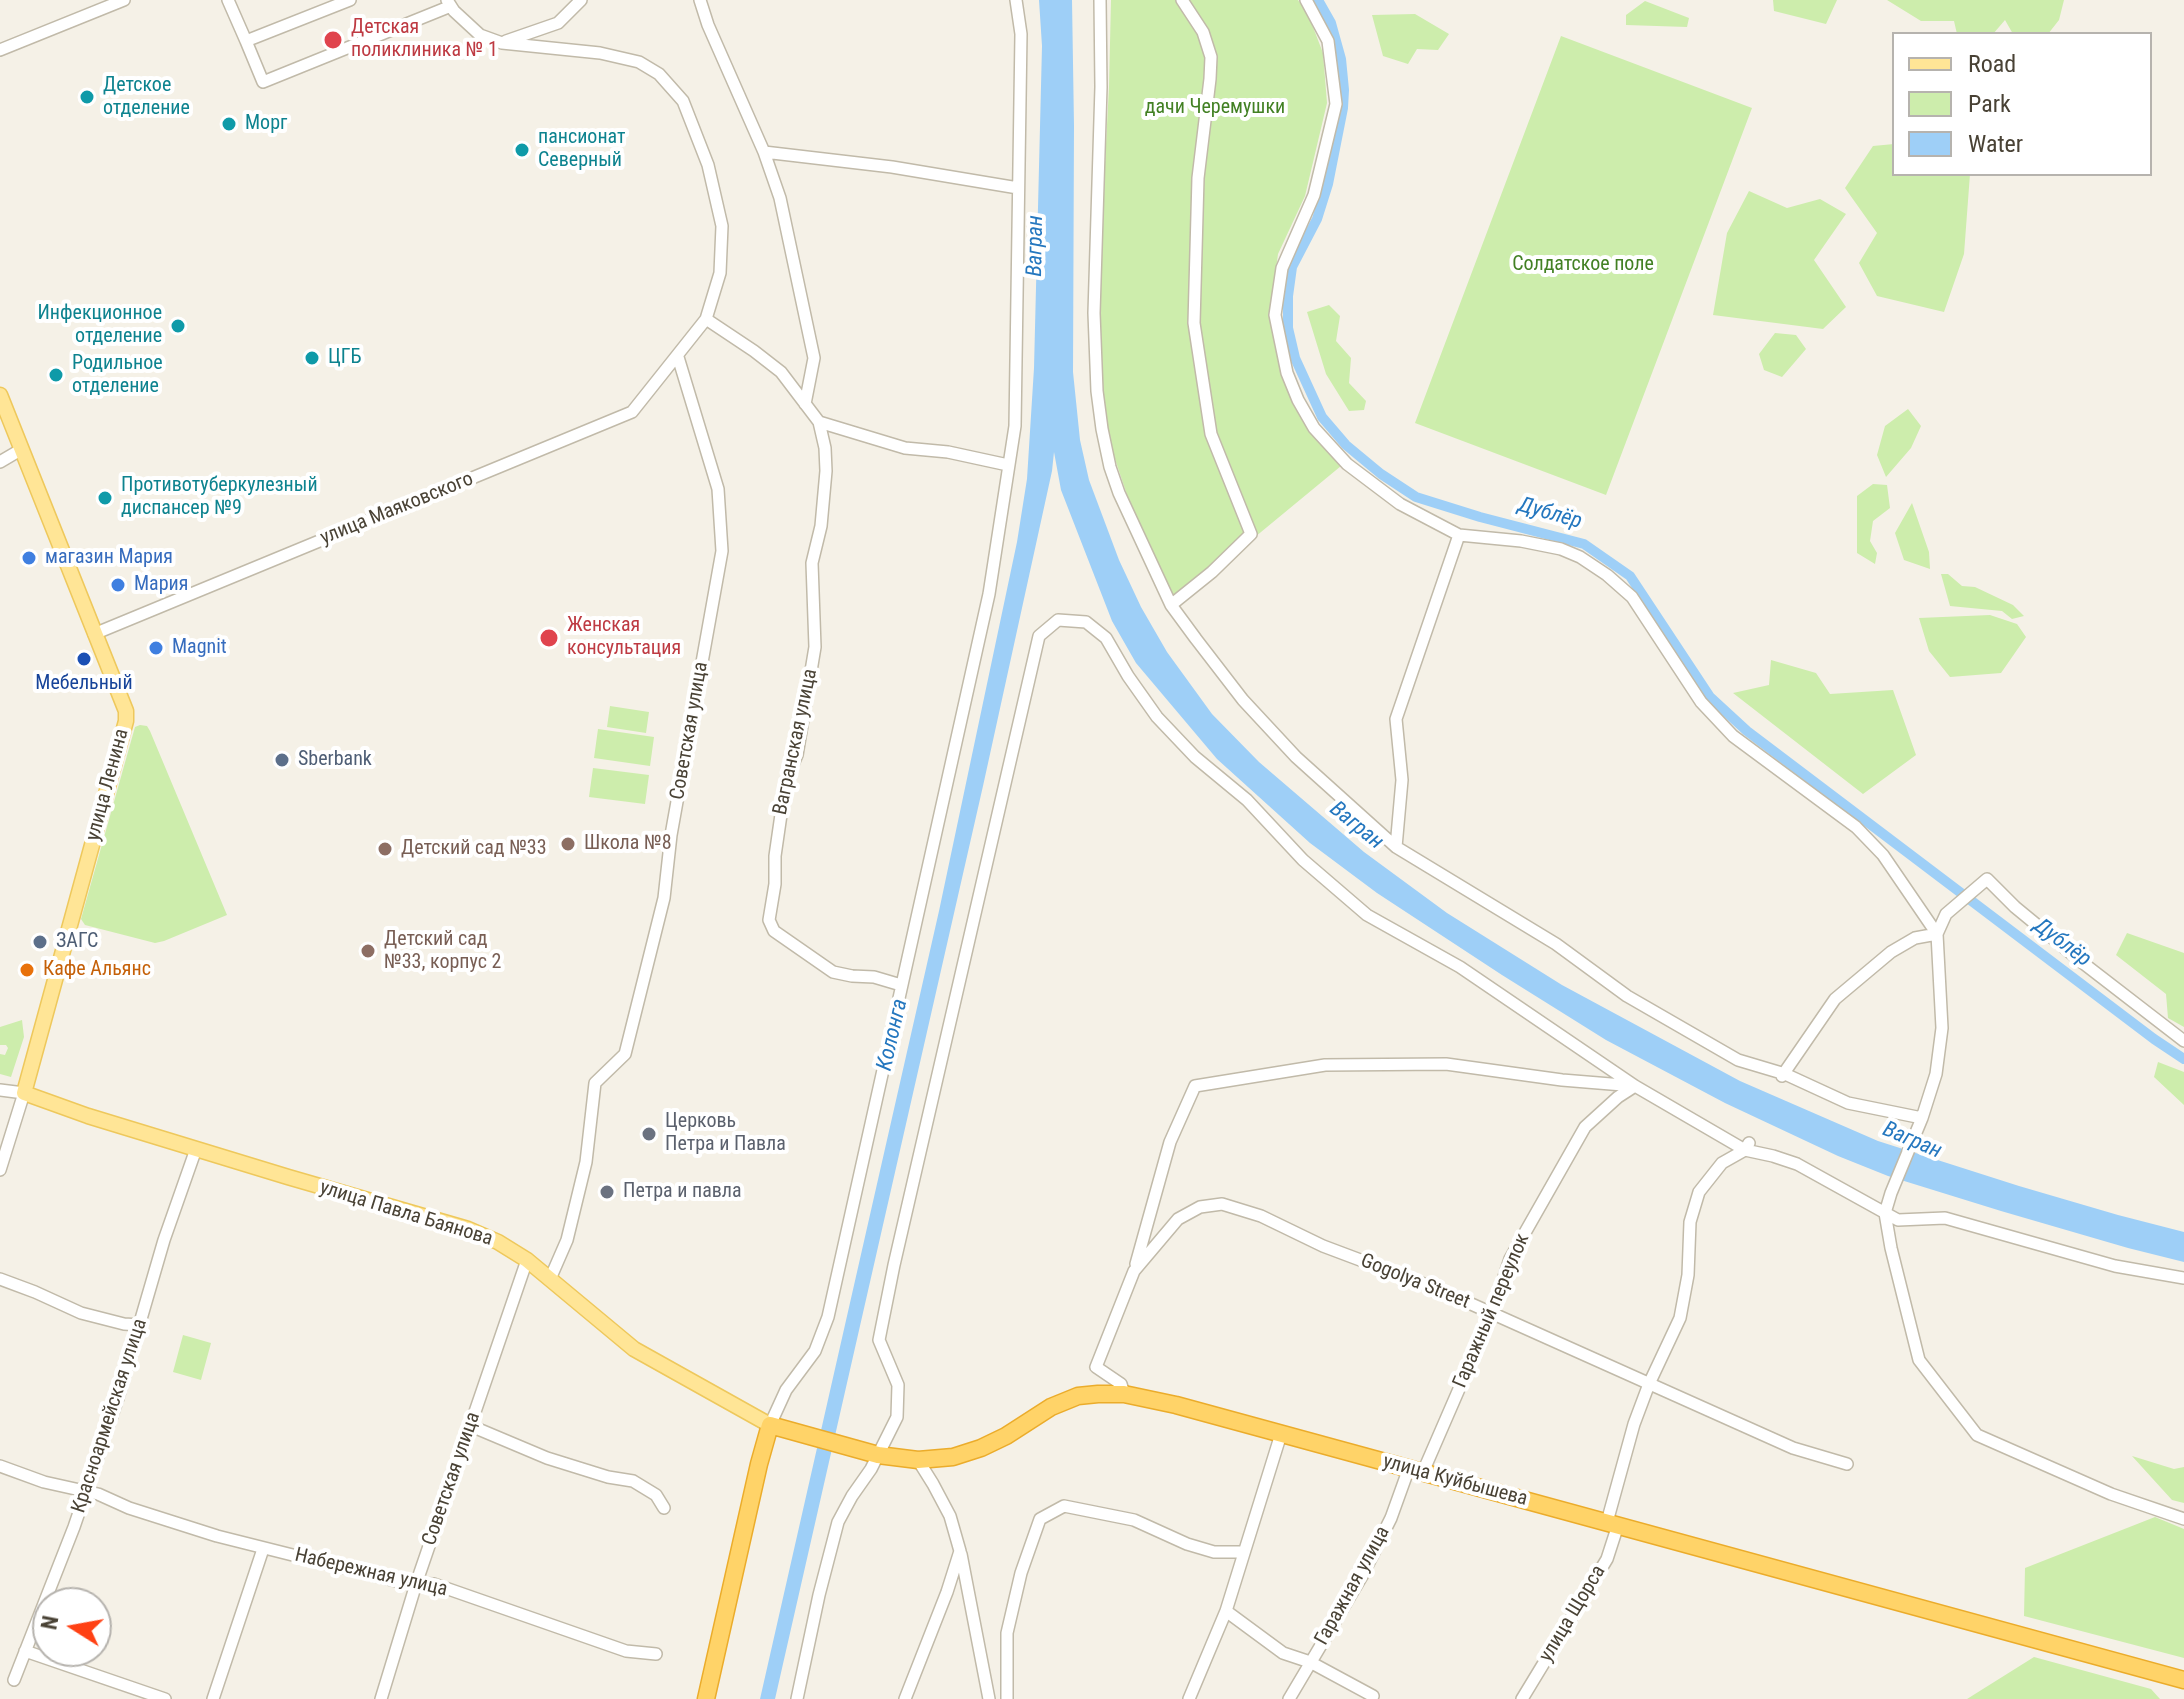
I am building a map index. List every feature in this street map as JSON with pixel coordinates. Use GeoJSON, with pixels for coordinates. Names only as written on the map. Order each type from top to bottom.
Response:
{"type":"FeatureCollection","features":[{"type":"Feature","properties":{"kind":"highway","name":"улица Куйбышева"},"geometry":{"type":"LineString","coordinates":[[770,1425],[878,1455],[918,1460],[953,1457],[1006,1436],[1029,1419],[1078,1396],[1124,1394],[1176,1405],[2184,1680]]}},
{"type":"Feature","properties":{"kind":"highway"},"geometry":{"type":"LineString","coordinates":[[706,1699],[770,1425]]}},
{"type":"Feature","properties":{"kind":"main road","name":"улица Ленина"},"geometry":{"type":"LineString","coordinates":[[0,395],[126,711],[126,721],[24,1093]]}},
{"type":"Feature","properties":{"kind":"main road","name":"улица Павла Баянова"},"geometry":{"type":"LineString","coordinates":[[24,1093],[88,1116],[468,1229],[498,1242],[527,1260],[634,1349],[770,1425]]}},
{"type":"Feature","properties":{"kind":"street"},"geometry":{"type":"LineString","coordinates":[[0,50],[124,0]]}},
{"type":"Feature","properties":{"kind":"street"},"geometry":{"type":"LineString","coordinates":[[228,0],[263,82],[449,3],[480,35],[502,43],[558,23],[581,0]]}},
{"type":"Feature","properties":{"kind":"street"},"geometry":{"type":"LineString","coordinates":[[246,41],[348,0]]}},
{"type":"Feature","properties":{"kind":"street"},"geometry":{"type":"LineString","coordinates":[[700,0],[780,198],[814,358],[805,404]]}},
{"type":"Feature","properties":{"kind":"street"},"geometry":{"type":"LineString","coordinates":[[770,1425],[786,1390],[815,1351],[828,1317],[989,594],[1015,426],[1021,34],[1016,0]]}},
{"type":"Feature","properties":{"kind":"street"},"geometry":{"type":"LineString","coordinates":[[1100,0],[1101,87],[1094,313],[1097,391],[1110,467],[1171,605],[1243,700],[1296,757],[1396,847],[1545,937],[1627,996],[1738,1060],[1784,1075],[1848,1103],[1922,1118]]}},
{"type":"Feature","properties":{"kind":"street"},"geometry":{"type":"LineString","coordinates":[[1171,605],[1212,572],[1251,534],[1211,434],[1194,323],[1198,178],[1211,57],[1203,32],[1182,0]]}},
{"type":"Feature","properties":{"kind":"street"},"geometry":{"type":"LineString","coordinates":[[1306,0],[1328,41],[1336,104],[1314,195],[1282,268],[1275,315],[1287,373],[1314,428],[1347,464],[1400,504],[1459,535],[1521,541],[1561,549],[1607,575],[1632,597],[1701,702],[1733,736],[1856,827],[1883,855],[1937,934]]}},
{"type":"Feature","properties":{"kind":"street","name":"улица Маяковского"},"geometry":{"type":"LineString","coordinates":[[94,634],[632,412],[706,319],[720,273],[722,226],[708,165],[683,101],[659,74],[639,62],[600,53],[502,43]]}},
{"type":"Feature","properties":{"kind":"street"},"geometry":{"type":"LineString","coordinates":[[764,152],[892,167],[1018,188]]}},
{"type":"Feature","properties":{"kind":"street"},"geometry":{"type":"LineString","coordinates":[[706,319],[781,372],[819,422],[905,448],[948,452],[1008,465]]}},
{"type":"Feature","properties":{"kind":"street","name":"Советская улица"},"geometry":{"type":"LineString","coordinates":[[550,1279],[567,1240],[586,1162],[595,1083],[625,1054],[664,898],[671,835],[722,551],[718,489],[678,357]]}},
{"type":"Feature","properties":{"kind":"street","name":"Вагранская улица"},"geometry":{"type":"LineString","coordinates":[[819,422],[826,471],[821,526],[812,563],[815,647],[797,755],[786,780],[769,920],[774,931],[833,972],[874,977],[901,985]]}},
{"type":"Feature","properties":{"kind":"street"},"geometry":{"type":"LineString","coordinates":[[0,462],[22,449]]}},
{"type":"Feature","properties":{"kind":"street"},"geometry":{"type":"LineString","coordinates":[[1396,847],[1402,780],[1396,719],[1459,535]]}},
{"type":"Feature","properties":{"kind":"street"},"geometry":{"type":"LineString","coordinates":[[797,1699],[838,1522],[871,1469],[897,1417],[898,1385],[879,1340],[894,1265],[1039,636],[1058,620],[1086,622],[1106,638],[1128,676],[1166,727],[1195,757],[1247,800],[1303,860],[1367,915],[1460,967],[1635,1086],[1747,1146],[1797,1164],[1898,1220],[1945,1218],[2115,1266],[2184,1278]]}},
{"type":"Feature","properties":{"kind":"street"},"geometry":{"type":"LineString","coordinates":[[2184,1041],[2083,963],[2015,907],[1987,879],[1946,914],[1937,934],[1942,1028],[1936,1074],[1885,1213],[1919,1360],[1977,1435],[2111,1494],[2184,1519]]}},
{"type":"Feature","properties":{"kind":"street"},"geometry":{"type":"LineString","coordinates":[[1784,1075],[1835,999],[1891,952],[1915,938],[1937,934]]}},
{"type":"Feature","properties":{"kind":"street"},"geometry":{"type":"LineString","coordinates":[[1134,1271],[1170,1142],[1195,1086],[1325,1065],[1446,1064],[1562,1080],[1635,1086]]}},
{"type":"Feature","properties":{"kind":"street","name":"Гаражный переулок"},"geometry":{"type":"LineString","coordinates":[[1416,1470],[1492,1313],[1510,1259],[1585,1127],[1635,1086]]}},
{"type":"Feature","properties":{"kind":"street","name":"улица Павла Баянова"},"geometry":{"type":"LineString","coordinates":[[0,1090],[24,1093]]}},
{"type":"Feature","properties":{"kind":"street"},"geometry":{"type":"LineString","coordinates":[[0,1170],[24,1093]]}},
{"type":"Feature","properties":{"kind":"street","name":"улица Щорса"},"geometry":{"type":"LineString","coordinates":[[1522,1699],[1607,1559],[1634,1424],[1680,1318],[1688,1275],[1690,1222],[1699,1192],[1722,1163],[1747,1146]]}},
{"type":"Feature","properties":{"kind":"street","name":"Красноармейская улица"},"geometry":{"type":"LineString","coordinates":[[14,1680],[86,1492],[118,1398],[164,1240],[196,1149]]}},
{"type":"Feature","properties":{"kind":"street","name":"Gogolya Street"},"geometry":{"type":"LineString","coordinates":[[1124,1394],[1121,1384],[1096,1367],[1134,1271],[1178,1219],[1200,1207],[1222,1204],[1261,1216],[1323,1246],[1440,1290],[1793,1448],[1847,1464]]}},
{"type":"Feature","properties":{"kind":"street","name":"Советская улица"},"geometry":{"type":"LineString","coordinates":[[381,1699],[416,1584],[527,1260]]}},
{"type":"Feature","properties":{"kind":"street"},"geometry":{"type":"LineString","coordinates":[[0,1279],[81,1313],[140,1325]]}},
{"type":"Feature","properties":{"kind":"street"},"geometry":{"type":"LineString","coordinates":[[471,1426],[547,1458],[608,1477],[633,1481],[656,1495],[664,1508]]}},
{"type":"Feature","properties":{"kind":"street"},"geometry":{"type":"LineString","coordinates":[[1189,1699],[1226,1611],[1281,1434]]}},
{"type":"Feature","properties":{"kind":"street"},"geometry":{"type":"LineString","coordinates":[[918,1460],[950,1516],[960,1551],[989,1699]]}},
{"type":"Feature","properties":{"kind":"street","name":"Набережная улица"},"geometry":{"type":"LineString","coordinates":[[0,1466],[44,1482],[98,1494],[129,1508],[263,1549],[404,1583],[434,1584],[626,1651],[656,1654]]}},
{"type":"Feature","properties":{"kind":"street","name":"Гаражная улица"},"geometry":{"type":"LineString","coordinates":[[1289,1699],[1362,1576],[1416,1470]]}},
{"type":"Feature","properties":{"kind":"street"},"geometry":{"type":"LineString","coordinates":[[1007,1699],[1007,1633],[1021,1573],[1040,1519],[1064,1506],[1134,1520],[1187,1544],[1214,1552],[1243,1552]]}},
{"type":"Feature","properties":{"kind":"street"},"geometry":{"type":"LineString","coordinates":[[213,1699],[263,1549]]}},
{"type":"Feature","properties":{"kind":"street"},"geometry":{"type":"LineString","coordinates":[[905,1699],[960,1551]]}},
{"type":"Feature","properties":{"kind":"street"},"geometry":{"type":"LineString","coordinates":[[1226,1611],[1283,1653],[1310,1662],[1373,1696]]}},
{"type":"Feature","properties":{"kind":"street"},"geometry":{"type":"LineString","coordinates":[[25,1651],[165,1699]]}},
{"type":"Feature","properties":{"kind":"green space","name":"дачи Черемушки"},"geometry":{"type":"Polygon","coordinates":[[[1111,0],[1298,0],[1308,14],[1323,53],[1327,103],[1305,196],[1278,254],[1271,307],[1275,348],[1286,387],[1312,433],[1341,466],[1175,603],[1130,504],[1109,441],[1099,370],[1100,257],[1111,0]]]}},
{"type":"Feature","properties":{"kind":"green space"},"geometry":{"type":"Polygon","coordinates":[[[1773,0],[1837,0],[1826,24],[1774,11],[1773,0]]]}},
{"type":"Feature","properties":{"kind":"green space"},"geometry":{"type":"Polygon","coordinates":[[[1887,0],[2064,0],[2059,20],[2050,32],[2012,32],[2005,20],[1995,32],[1957,32],[1954,21],[1921,21],[1887,0]]]}},
{"type":"Feature","properties":{"kind":"green space"},"geometry":{"type":"Polygon","coordinates":[[[1645,1],[1689,18],[1687,27],[1626,25],[1626,15],[1645,1]]]}},
{"type":"Feature","properties":{"kind":"green space"},"geometry":{"type":"Polygon","coordinates":[[[1415,14],[1449,34],[1438,50],[1417,49],[1408,64],[1383,56],[1372,15],[1415,14]]]}},
{"type":"Feature","properties":{"kind":"green space","name":"Солдатское поле"},"geometry":{"type":"Polygon","coordinates":[[[1561,36],[1752,108],[1606,495],[1415,423],[1561,36]]]}},
{"type":"Feature","properties":{"kind":"green space"},"geometry":{"type":"Polygon","coordinates":[[[1892,144],[1892,176],[1970,176],[1964,254],[1944,312],[1877,296],[1859,263],[1877,233],[1845,188],[1873,146],[1892,144]]]}},
{"type":"Feature","properties":{"kind":"green space"},"geometry":{"type":"Polygon","coordinates":[[[1749,191],[1787,208],[1820,199],[1846,214],[1814,260],[1846,307],[1823,329],[1713,315],[1727,233],[1749,191]]]}},
{"type":"Feature","properties":{"kind":"green space"},"geometry":{"type":"Polygon","coordinates":[[[1329,305],[1340,316],[1336,341],[1351,358],[1349,383],[1366,401],[1364,410],[1349,411],[1326,374],[1307,312],[1329,305]]]}},
{"type":"Feature","properties":{"kind":"green space"},"geometry":{"type":"Polygon","coordinates":[[[1775,333],[1796,335],[1806,349],[1782,377],[1764,370],[1759,354],[1775,333]]]}},
{"type":"Feature","properties":{"kind":"green space"},"geometry":{"type":"Polygon","coordinates":[[[1908,409],[1921,426],[1911,448],[1886,477],[1877,455],[1885,426],[1908,409]]]}},
{"type":"Feature","properties":{"kind":"green space"},"geometry":{"type":"Polygon","coordinates":[[[1873,484],[1887,485],[1890,508],[1873,521],[1870,541],[1877,553],[1875,564],[1857,553],[1857,496],[1873,484]]]}},
{"type":"Feature","properties":{"kind":"green space"},"geometry":{"type":"Polygon","coordinates":[[[1912,503],[1929,552],[1930,569],[1904,560],[1895,533],[1912,503]]]}},
{"type":"Feature","properties":{"kind":"green space"},"geometry":{"type":"Polygon","coordinates":[[[1941,574],[1948,574],[1962,586],[1975,587],[2013,605],[2024,616],[2012,619],[2002,611],[1950,606],[1941,574]]]}},
{"type":"Feature","properties":{"kind":"green space"},"geometry":{"type":"Polygon","coordinates":[[[1990,615],[2017,624],[2026,637],[2001,673],[1950,677],[1929,651],[1919,618],[1990,615]]]}},
{"type":"Feature","properties":{"kind":"green space"},"geometry":{"type":"Polygon","coordinates":[[[1771,660],[1816,673],[1830,694],[1893,690],[1916,755],[1863,794],[1733,693],[1769,685],[1771,660]]]}},
{"type":"Feature","properties":{"kind":"green space"},"geometry":{"type":"Polygon","coordinates":[[[610,706],[649,712],[646,733],[607,727],[610,706]]]}},
{"type":"Feature","properties":{"kind":"green space"},"geometry":{"type":"Polygon","coordinates":[[[147,726],[150,731],[227,915],[155,943],[85,925],[81,919],[135,727],[147,726]]]}},
{"type":"Feature","properties":{"kind":"green space"},"geometry":{"type":"Polygon","coordinates":[[[598,729],[654,737],[650,766],[594,758],[598,729]]]}},
{"type":"Feature","properties":{"kind":"green space"},"geometry":{"type":"Polygon","coordinates":[[[593,768],[649,775],[645,804],[589,797],[593,768]]]}},
{"type":"Feature","properties":{"kind":"green space"},"geometry":{"type":"Polygon","coordinates":[[[2127,933],[2184,953],[2184,1027],[2168,1018],[2166,994],[2116,955],[2127,933]]]}},
{"type":"Feature","properties":{"kind":"green space"},"geometry":{"type":"Polygon","coordinates":[[[22,1020],[24,1037],[11,1077],[0,1074],[0,1054],[5,1055],[8,1048],[0,1045],[0,1027],[22,1020]]]}},
{"type":"Feature","properties":{"kind":"green space"},"geometry":{"type":"Polygon","coordinates":[[[2158,1062],[2184,1072],[2184,1105],[2154,1077],[2158,1062]]]}},
{"type":"Feature","properties":{"kind":"green space"},"geometry":{"type":"Polygon","coordinates":[[[183,1335],[211,1343],[201,1380],[173,1372],[183,1335]]]}},
{"type":"Feature","properties":{"kind":"green space"},"geometry":{"type":"Polygon","coordinates":[[[2132,1456],[2174,1469],[2184,1467],[2184,1503],[2172,1500],[2132,1456]]]}},
{"type":"Feature","properties":{"kind":"green space"},"geometry":{"type":"Polygon","coordinates":[[[2155,1517],[2184,1529],[2184,1658],[2024,1616],[2025,1568],[2155,1517]]]}},
{"type":"Feature","properties":{"kind":"green space"},"geometry":{"type":"Polygon","coordinates":[[[2034,1657],[2151,1689],[2160,1699],[1967,1699],[2034,1657]]]}},
{"type":"Feature","properties":{"kind":"water"},"geometry":{"type":"Polygon","coordinates":[[[1039,0],[1072,0],[1073,372],[1080,440],[1089,480],[1119,560],[1141,607],[1167,652],[1212,714],[1259,762],[1364,852],[1447,913],[1562,985],[1740,1081],[1878,1141],[2019,1186],[2184,1232],[2184,1262],[2001,1211],[1888,1176],[1838,1156],[1725,1103],[1606,1040],[1377,893],[1310,843],[1217,759],[1136,663],[1112,621],[1061,490],[1054,452],[983,786],[775,1699],[760,1699],[939,911],[1017,542],[1027,479],[1034,368],[1042,46],[1039,0]]]}},
{"type":"Feature","properties":{"kind":"waterway","name":"Дублёр"},"geometry":{"type":"LineString","coordinates":[[1318,0],[1331,23],[1341,59],[1343,108],[1328,184],[1317,219],[1292,267],[1288,328],[1295,358],[1322,417],[1346,445],[1381,474],[1416,497],[1584,544],[1630,576],[1710,697],[1747,731],[2184,1059]]}},
{"type":"Feature","properties":{"kind":"place","name":"Детская поликлиника № 1"},"geometry":{"type":"Point","coordinates":[333,40]}},
{"type":"Feature","properties":{"kind":"place","name":"Детское отделение"},"geometry":{"type":"Point","coordinates":[87,97]}},
{"type":"Feature","properties":{"kind":"place","name":"Морг"},"geometry":{"type":"Point","coordinates":[229,124]}},
{"type":"Feature","properties":{"kind":"place","name":"пансионат Северный"},"geometry":{"type":"Point","coordinates":[522,150]}},
{"type":"Feature","properties":{"kind":"place","name":"Инфекционное отделение"},"geometry":{"type":"Point","coordinates":[178,326]}},
{"type":"Feature","properties":{"kind":"place","name":"ЦГБ"},"geometry":{"type":"Point","coordinates":[312,358]}},
{"type":"Feature","properties":{"kind":"place","name":"Родильное отделение"},"geometry":{"type":"Point","coordinates":[56,375]}},
{"type":"Feature","properties":{"kind":"place","name":"Противотуберкулезный диспансер №9"},"geometry":{"type":"Point","coordinates":[105,498]}},
{"type":"Feature","properties":{"kind":"place","name":"магазин Мария"},"geometry":{"type":"Point","coordinates":[29,558]}},
{"type":"Feature","properties":{"kind":"place","name":"Мария"},"geometry":{"type":"Point","coordinates":[118,585]}},
{"type":"Feature","properties":{"kind":"place","name":"Женская консультация"},"geometry":{"type":"Point","coordinates":[549,638]}},
{"type":"Feature","properties":{"kind":"place","name":"Magnit"},"geometry":{"type":"Point","coordinates":[156,648]}},
{"type":"Feature","properties":{"kind":"place","name":"Мебельный"},"geometry":{"type":"Point","coordinates":[84,659]}},
{"type":"Feature","properties":{"kind":"place","name":"Sberbank"},"geometry":{"type":"Point","coordinates":[282,760]}},
{"type":"Feature","properties":{"kind":"place","name":"Школа №8"},"geometry":{"type":"Point","coordinates":[568,844]}},
{"type":"Feature","properties":{"kind":"place","name":"Детский сад №33"},"geometry":{"type":"Point","coordinates":[385,849]}},
{"type":"Feature","properties":{"kind":"place","name":"ЗАГС"},"geometry":{"type":"Point","coordinates":[40,942]}},
{"type":"Feature","properties":{"kind":"place","name":"Детский сад №33, корпус 2"},"geometry":{"type":"Point","coordinates":[368,951]}},
{"type":"Feature","properties":{"kind":"place","name":"Кафе Альянс"},"geometry":{"type":"Point","coordinates":[27,970]}},
{"type":"Feature","properties":{"kind":"place","name":"Церковь Петра и Павла"},"geometry":{"type":"Point","coordinates":[649,1134]}},
{"type":"Feature","properties":{"kind":"place","name":"Петра и павла"},"geometry":{"type":"Point","coordinates":[607,1192]}},
{"type":"Feature","properties":{"kind":"water label","name":"Вагран"},"geometry":{"type":"Point","coordinates":[1036,246]}},
{"type":"Feature","properties":{"kind":"water label","name":"Вагран"},"geometry":{"type":"Point","coordinates":[1356,826]}},
{"type":"Feature","properties":{"kind":"water label","name":"Колонга"},"geometry":{"type":"Point","coordinates":[893,1035]}},
{"type":"Feature","properties":{"kind":"water label","name":"Вагран"},"geometry":{"type":"Point","coordinates":[1912,1141]}}]}
